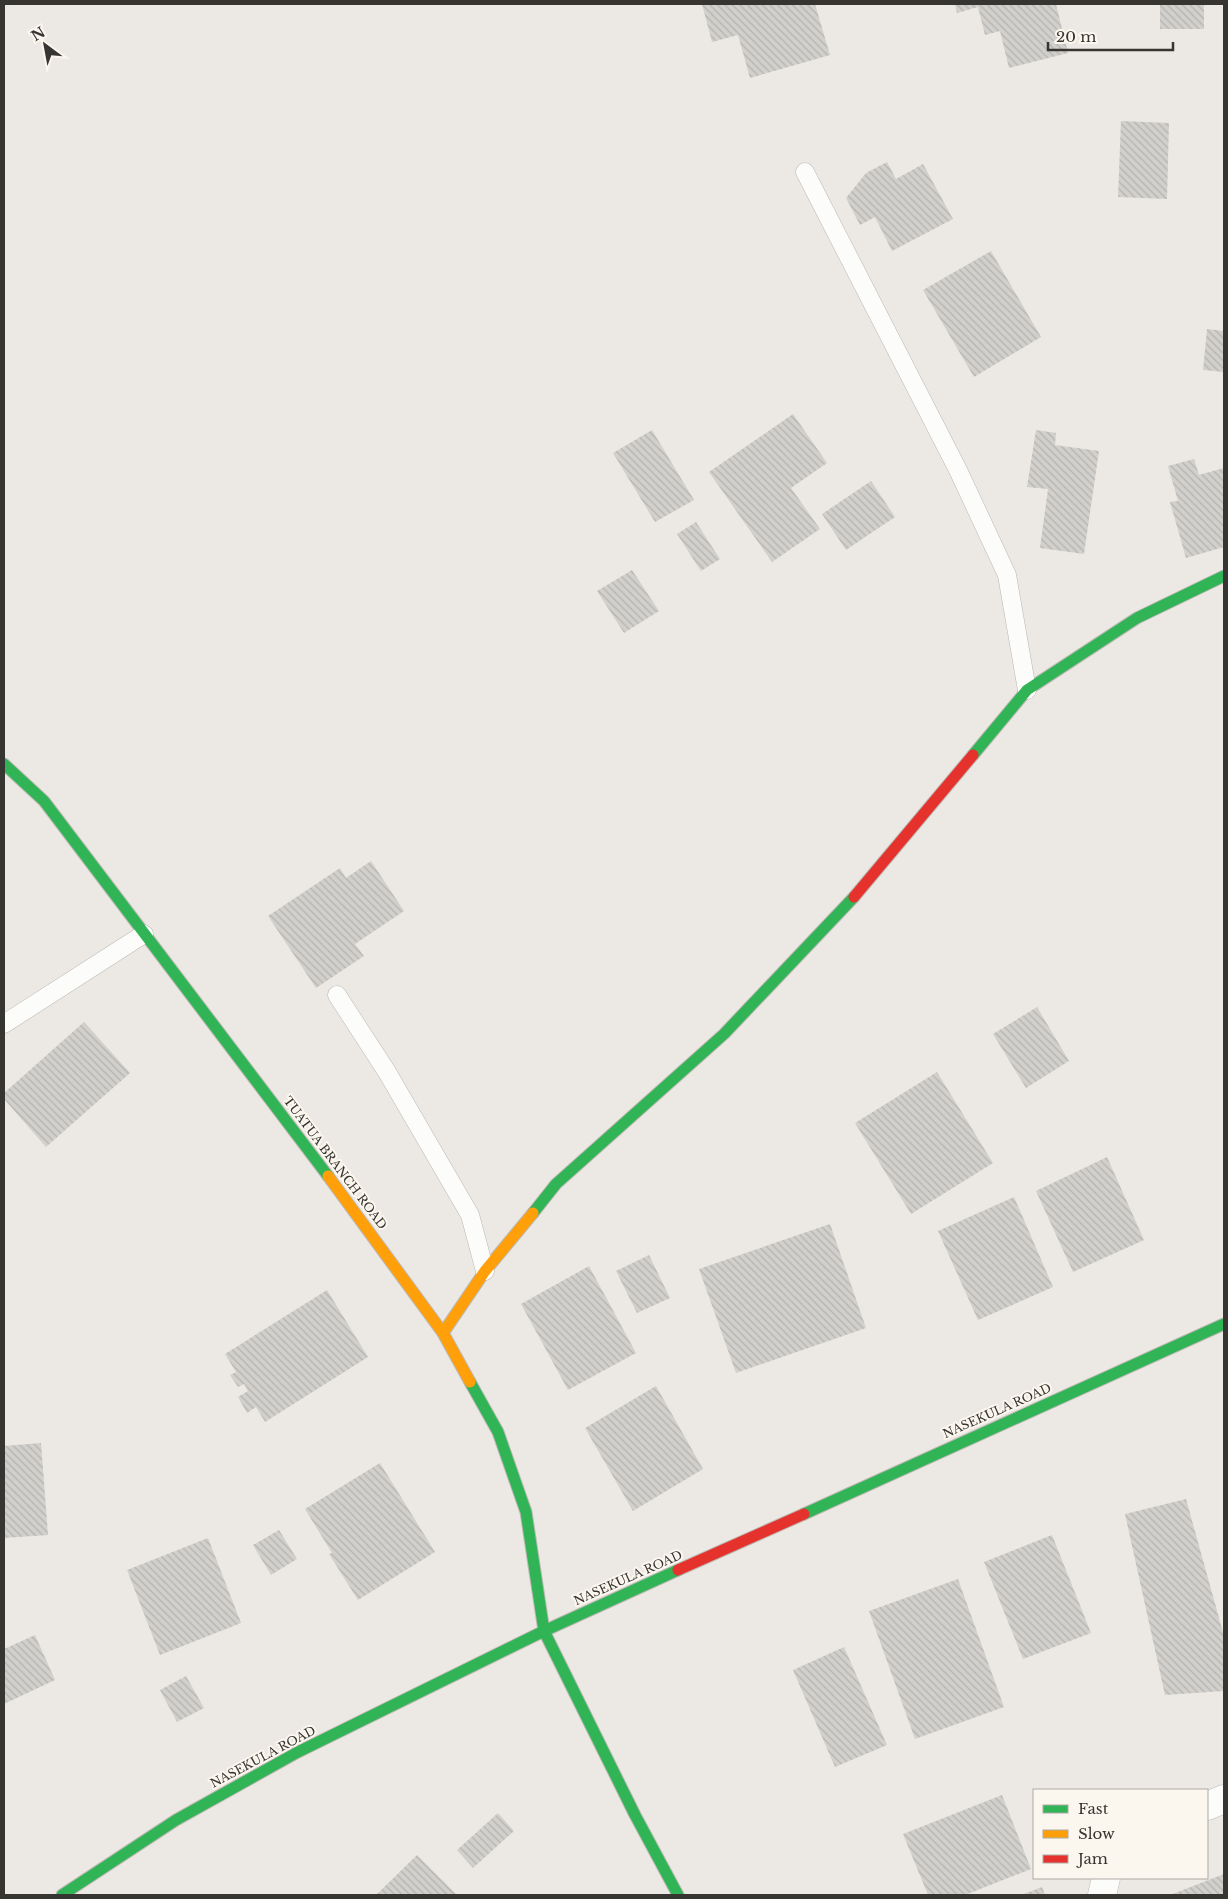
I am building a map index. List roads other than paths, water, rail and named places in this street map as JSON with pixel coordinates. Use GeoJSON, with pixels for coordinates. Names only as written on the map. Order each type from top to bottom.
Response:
{"type":"FeatureCollection","features":[{"type":"Feature","properties":{"kind":"street"},"geometry":{"type":"LineString","coordinates":[[443,1333],[485,1270],[556,1184],[724,1034],[867,884],[1027,690],[1138,618],[1224,576]]}},
{"type":"Feature","properties":{"kind":"street","name":"TUATUA BRANCH ROAD"},"geometry":{"type":"LineString","coordinates":[[4,764],[44,802],[390,1259],[443,1333],[498,1432],[526,1512],[544,1631],[678,1895]]}},
{"type":"Feature","properties":{"kind":"street","name":"NASEKULA ROAD"},"geometry":{"type":"LineString","coordinates":[[62,1895],[176,1820],[296,1753],[544,1631],[1224,1324]]}},
{"type":"Feature","properties":{"kind":"street"},"geometry":{"type":"LineString","coordinates":[[1208,1806],[1224,1799]]}},
{"type":"Feature","properties":{"kind":"street"},"geometry":{"type":"LineString","coordinates":[[1102,1895],[1106,1879]]}},
{"type":"Feature","properties":{"kind":"lane"},"geometry":{"type":"LineString","coordinates":[[805,172],[958,470],[1007,575],[1027,690]]}},
{"type":"Feature","properties":{"kind":"lane"},"geometry":{"type":"LineString","coordinates":[[4,1024],[144,934]]}},
{"type":"Feature","properties":{"kind":"lane"},"geometry":{"type":"LineString","coordinates":[[337,995],[387,1072],[470,1215],[485,1270]]}}]}
